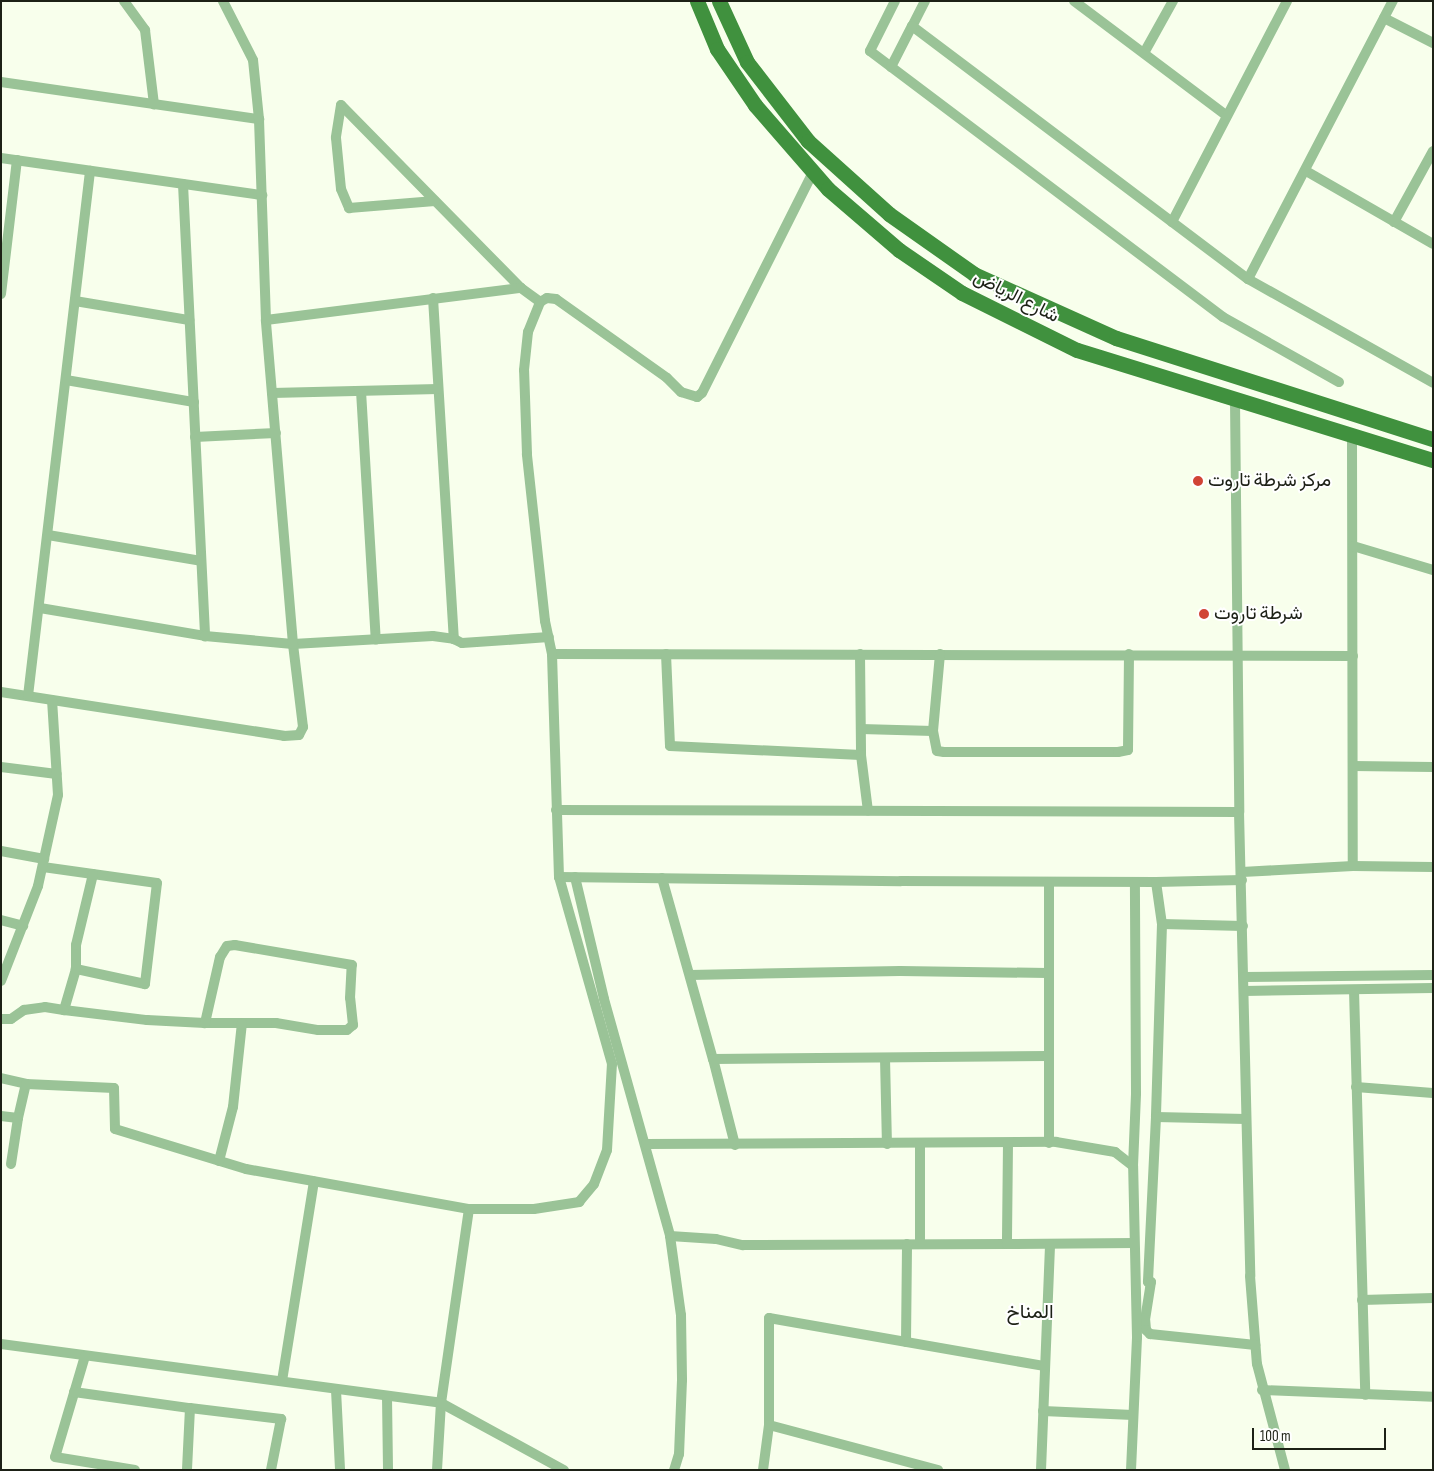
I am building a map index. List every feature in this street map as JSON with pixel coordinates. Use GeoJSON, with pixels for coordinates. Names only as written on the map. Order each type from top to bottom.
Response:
{"type":"FeatureCollection","features":[{"type":"Feature","properties":{"kind":"main road","name":"شارع الرياض"},"geometry":{"type":"LineString","coordinates":[[697,1],[717,49],[750,97],[828,189],[899,250],[962,293],[1077,350],[1433,460]]}},
{"type":"Feature","properties":{"kind":"main road","name":"شارع الرياض"},"geometry":{"type":"LineString","coordinates":[[718,1],[747,62],[808,141],[889,214],[974,274],[1116,338],[1433,440]]}},
{"type":"Feature","properties":{"kind":"street"},"geometry":{"type":"LineString","coordinates":[[124,1],[144,30],[154,104]]}},
{"type":"Feature","properties":{"kind":"street"},"geometry":{"type":"LineString","coordinates":[[1,692],[284,736],[299,735],[303,727],[266,320],[259,119],[253,60],[223,1]]}},
{"type":"Feature","properties":{"kind":"street"},"geometry":{"type":"LineString","coordinates":[[895,1],[870,50],[1223,317],[1340,382]]}},
{"type":"Feature","properties":{"kind":"street"},"geometry":{"type":"LineString","coordinates":[[891,67],[925,1]]}},
{"type":"Feature","properties":{"kind":"street"},"geometry":{"type":"LineString","coordinates":[[1074,1],[1228,116]]}},
{"type":"Feature","properties":{"kind":"street"},"geometry":{"type":"LineString","coordinates":[[1144,53],[1173,1]]}},
{"type":"Feature","properties":{"kind":"street"},"geometry":{"type":"LineString","coordinates":[[1172,222],[1288,1]]}},
{"type":"Feature","properties":{"kind":"street"},"geometry":{"type":"LineString","coordinates":[[1248,279],[1393,1]]}},
{"type":"Feature","properties":{"kind":"street"},"geometry":{"type":"LineString","coordinates":[[1384,18],[1433,43]]}},
{"type":"Feature","properties":{"kind":"street"},"geometry":{"type":"LineString","coordinates":[[912,26],[1248,279],[1431,379]]}},
{"type":"Feature","properties":{"kind":"street"},"geometry":{"type":"LineString","coordinates":[[1,82],[259,119]]}},
{"type":"Feature","properties":{"kind":"street"},"geometry":{"type":"LineString","coordinates":[[435,201],[348,208],[341,189],[336,138],[341,105],[521,288],[540,302]]}},
{"type":"Feature","properties":{"kind":"street"},"geometry":{"type":"LineString","coordinates":[[1394,222],[1433,150]]}},
{"type":"Feature","properties":{"kind":"street"},"geometry":{"type":"LineString","coordinates":[[1,158],[262,195]]}},
{"type":"Feature","properties":{"kind":"street"},"geometry":{"type":"LineString","coordinates":[[1,294],[4,239],[17,160]]}},
{"type":"Feature","properties":{"kind":"street"},"geometry":{"type":"LineString","coordinates":[[28,696],[40,608],[90,171]]}},
{"type":"Feature","properties":{"kind":"street"},"geometry":{"type":"LineString","coordinates":[[1306,171],[1433,244]]}},
{"type":"Feature","properties":{"kind":"street"},"geometry":{"type":"LineString","coordinates":[[1,1078],[26,1084],[114,1088],[115,1129],[246,1169],[469,1209],[534,1209],[578,1202],[594,1184],[606,1150],[612,1064],[559,877],[552,654],[527,454],[524,370],[528,332],[540,302],[547,298],[556,299],[667,378],[681,392],[697,397],[702,393],[813,172]]}},
{"type":"Feature","properties":{"kind":"street"},"geometry":{"type":"LineString","coordinates":[[183,184],[205,636]]}},
{"type":"Feature","properties":{"kind":"street"},"geometry":{"type":"LineString","coordinates":[[266,320],[521,288]]}},
{"type":"Feature","properties":{"kind":"street"},"geometry":{"type":"LineString","coordinates":[[433,298],[454,638]]}},
{"type":"Feature","properties":{"kind":"street"},"geometry":{"type":"LineString","coordinates":[[75,302],[190,320]]}},
{"type":"Feature","properties":{"kind":"street"},"geometry":{"type":"LineString","coordinates":[[66,380],[194,402]]}},
{"type":"Feature","properties":{"kind":"street"},"geometry":{"type":"LineString","coordinates":[[272,392],[438,389]]}},
{"type":"Feature","properties":{"kind":"street"},"geometry":{"type":"LineString","coordinates":[[361,391],[376,640]]}},
{"type":"Feature","properties":{"kind":"street"},"geometry":{"type":"LineString","coordinates":[[1235,400],[1239,654],[1239,812],[1250,1276],[1255,1345],[1262,1390],[1284,1470]]}},
{"type":"Feature","properties":{"kind":"street"},"geometry":{"type":"LineString","coordinates":[[195,437],[276,433]]}},
{"type":"Feature","properties":{"kind":"street"},"geometry":{"type":"LineString","coordinates":[[1352,436],[1353,866]]}},
{"type":"Feature","properties":{"kind":"street"},"geometry":{"type":"LineString","coordinates":[[48,535],[201,561]]}},
{"type":"Feature","properties":{"kind":"street"},"geometry":{"type":"LineString","coordinates":[[1353,546],[1433,570]]}},
{"type":"Feature","properties":{"kind":"street"},"geometry":{"type":"LineString","coordinates":[[40,608],[205,636],[294,644],[434,636],[454,638],[462,643],[549,637]]}},
{"type":"Feature","properties":{"kind":"street"},"geometry":{"type":"LineString","coordinates":[[552,654],[1239,654],[1353,656]]}},
{"type":"Feature","properties":{"kind":"street"},"geometry":{"type":"LineString","coordinates":[[666,654],[670,746],[861,755]]}},
{"type":"Feature","properties":{"kind":"street"},"geometry":{"type":"LineString","coordinates":[[860,654],[861,755],[868,811]]}},
{"type":"Feature","properties":{"kind":"street"},"geometry":{"type":"LineString","coordinates":[[940,654],[933,731],[937,751],[1118,752],[1128,750],[1129,654]]}},
{"type":"Feature","properties":{"kind":"street"},"geometry":{"type":"LineString","coordinates":[[1,981],[38,886],[58,795],[52,700]]}},
{"type":"Feature","properties":{"kind":"street"},"geometry":{"type":"LineString","coordinates":[[861,729],[933,731]]}},
{"type":"Feature","properties":{"kind":"street"},"geometry":{"type":"LineString","coordinates":[[1353,766],[1433,767]]}},
{"type":"Feature","properties":{"kind":"street"},"geometry":{"type":"LineString","coordinates":[[1,767],[57,774]]}},
{"type":"Feature","properties":{"kind":"street"},"geometry":{"type":"LineString","coordinates":[[556,810],[1239,812]]}},
{"type":"Feature","properties":{"kind":"street"},"geometry":{"type":"LineString","coordinates":[[1,851],[43,863],[94,874],[157,883],[145,984],[76,969]]}},
{"type":"Feature","properties":{"kind":"street"},"geometry":{"type":"LineString","coordinates":[[559,877],[1156,882],[1353,866],[1433,867]]}},
{"type":"Feature","properties":{"kind":"street"},"geometry":{"type":"LineString","coordinates":[[64,1010],[76,969],[76,945],[94,874]]}},
{"type":"Feature","properties":{"kind":"street"},"geometry":{"type":"LineString","coordinates":[[575,877],[604,999],[646,1144],[670,1236],[681,1324],[682,1380],[679,1454],[674,1470]]}},
{"type":"Feature","properties":{"kind":"street"},"geometry":{"type":"LineString","coordinates":[[662,878],[735,1145]]}},
{"type":"Feature","properties":{"kind":"street"},"geometry":{"type":"LineString","coordinates":[[1049,882],[1049,1143]]}},
{"type":"Feature","properties":{"kind":"street"},"geometry":{"type":"LineString","coordinates":[[1131,1470],[1137,1337],[1133,1166],[1136,1093],[1135,882]]}},
{"type":"Feature","properties":{"kind":"street"},"geometry":{"type":"LineString","coordinates":[[1156,882],[1162,924],[1156,1117],[1148,1282],[1152,1282],[1145,1318],[1146,1330],[1150,1334],[1255,1345]]}},
{"type":"Feature","properties":{"kind":"street"},"geometry":{"type":"LineString","coordinates":[[1,920],[24,926]]}},
{"type":"Feature","properties":{"kind":"street"},"geometry":{"type":"LineString","coordinates":[[1162,924],[1243,926]]}},
{"type":"Feature","properties":{"kind":"street"},"geometry":{"type":"LineString","coordinates":[[1,1019],[11,1020],[24,1010],[45,1007],[148,1020],[204,1023],[276,1023],[318,1030],[347,1030],[352,1025],[353,1018],[350,998],[352,965],[235,945],[227,946],[220,957],[204,1023]]}},
{"type":"Feature","properties":{"kind":"street"},"geometry":{"type":"LineString","coordinates":[[690,975],[900,971],[1048,973]]}},
{"type":"Feature","properties":{"kind":"street"},"geometry":{"type":"LineString","coordinates":[[1244,977],[1433,975]]}},
{"type":"Feature","properties":{"kind":"street"},"geometry":{"type":"LineString","coordinates":[[1244,991],[1433,988]]}},
{"type":"Feature","properties":{"kind":"street"},"geometry":{"type":"LineString","coordinates":[[1354,990],[1365,1395]]}},
{"type":"Feature","properties":{"kind":"street"},"geometry":{"type":"LineString","coordinates":[[219,1161],[233,1107],[242,1023]]}},
{"type":"Feature","properties":{"kind":"street"},"geometry":{"type":"LineString","coordinates":[[713,1059],[1048,1056]]}},
{"type":"Feature","properties":{"kind":"street"},"geometry":{"type":"LineString","coordinates":[[885,1058],[887,1144]]}},
{"type":"Feature","properties":{"kind":"street"},"geometry":{"type":"LineString","coordinates":[[11,1164],[18,1118],[26,1084]]}},
{"type":"Feature","properties":{"kind":"street"},"geometry":{"type":"LineString","coordinates":[[1356,1087],[1433,1093]]}},
{"type":"Feature","properties":{"kind":"street"},"geometry":{"type":"LineString","coordinates":[[1,1116],[18,1118]]}},
{"type":"Feature","properties":{"kind":"street"},"geometry":{"type":"LineString","coordinates":[[1156,1117],[1246,1119]]}},
{"type":"Feature","properties":{"kind":"street"},"geometry":{"type":"LineString","coordinates":[[1008,1143],[1008,1244]]}},
{"type":"Feature","properties":{"kind":"street"},"geometry":{"type":"LineString","coordinates":[[646,1144],[1049,1143],[1115,1152],[1133,1166]]}},
{"type":"Feature","properties":{"kind":"street"},"geometry":{"type":"LineString","coordinates":[[920,1144],[920,1244]]}},
{"type":"Feature","properties":{"kind":"street"},"geometry":{"type":"LineString","coordinates":[[282,1381],[314,1182]]}},
{"type":"Feature","properties":{"kind":"street"},"geometry":{"type":"LineString","coordinates":[[438,1470],[441,1403],[469,1209]]}},
{"type":"Feature","properties":{"kind":"street"},"geometry":{"type":"LineString","coordinates":[[670,1236],[716,1239],[743,1245],[1134,1243]]}},
{"type":"Feature","properties":{"kind":"street"},"geometry":{"type":"LineString","coordinates":[[906,1342],[907,1244]]}},
{"type":"Feature","properties":{"kind":"street"},"geometry":{"type":"LineString","coordinates":[[1041,1470],[1050,1244]]}},
{"type":"Feature","properties":{"kind":"street"},"geometry":{"type":"LineString","coordinates":[[1362,1300],[1433,1298]]}},
{"type":"Feature","properties":{"kind":"street"},"geometry":{"type":"LineString","coordinates":[[763,1470],[769,1425],[769,1318],[1045,1366]]}},
{"type":"Feature","properties":{"kind":"street"},"geometry":{"type":"LineString","coordinates":[[1,1344],[441,1403],[564,1470]]}},
{"type":"Feature","properties":{"kind":"street"},"geometry":{"type":"LineString","coordinates":[[85,1356],[55,1457],[135,1470]]}},
{"type":"Feature","properties":{"kind":"street"},"geometry":{"type":"LineString","coordinates":[[336,1390],[340,1470]]}},
{"type":"Feature","properties":{"kind":"street"},"geometry":{"type":"LineString","coordinates":[[1262,1390],[1433,1397]]}},
{"type":"Feature","properties":{"kind":"street"},"geometry":{"type":"LineString","coordinates":[[74,1392],[281,1419],[271,1470]]}},
{"type":"Feature","properties":{"kind":"street"},"geometry":{"type":"LineString","coordinates":[[387,1397],[388,1470]]}},
{"type":"Feature","properties":{"kind":"street"},"geometry":{"type":"LineString","coordinates":[[187,1470],[190,1408]]}},
{"type":"Feature","properties":{"kind":"street"},"geometry":{"type":"LineString","coordinates":[[1043,1411],[1133,1415]]}},
{"type":"Feature","properties":{"kind":"street"},"geometry":{"type":"LineString","coordinates":[[769,1425],[938,1470]]}},
{"type":"Feature","properties":{"kind":"place","name":"مركز شرطة تاروت"},"geometry":{"type":"Point","coordinates":[1198,481]}},
{"type":"Feature","properties":{"kind":"place","name":"شرطة تاروت"},"geometry":{"type":"Point","coordinates":[1204,614]}},
{"type":"Feature","properties":{"kind":"district","name":"المناخ"},"geometry":{"type":"Point","coordinates":[1030,1312]}}]}
